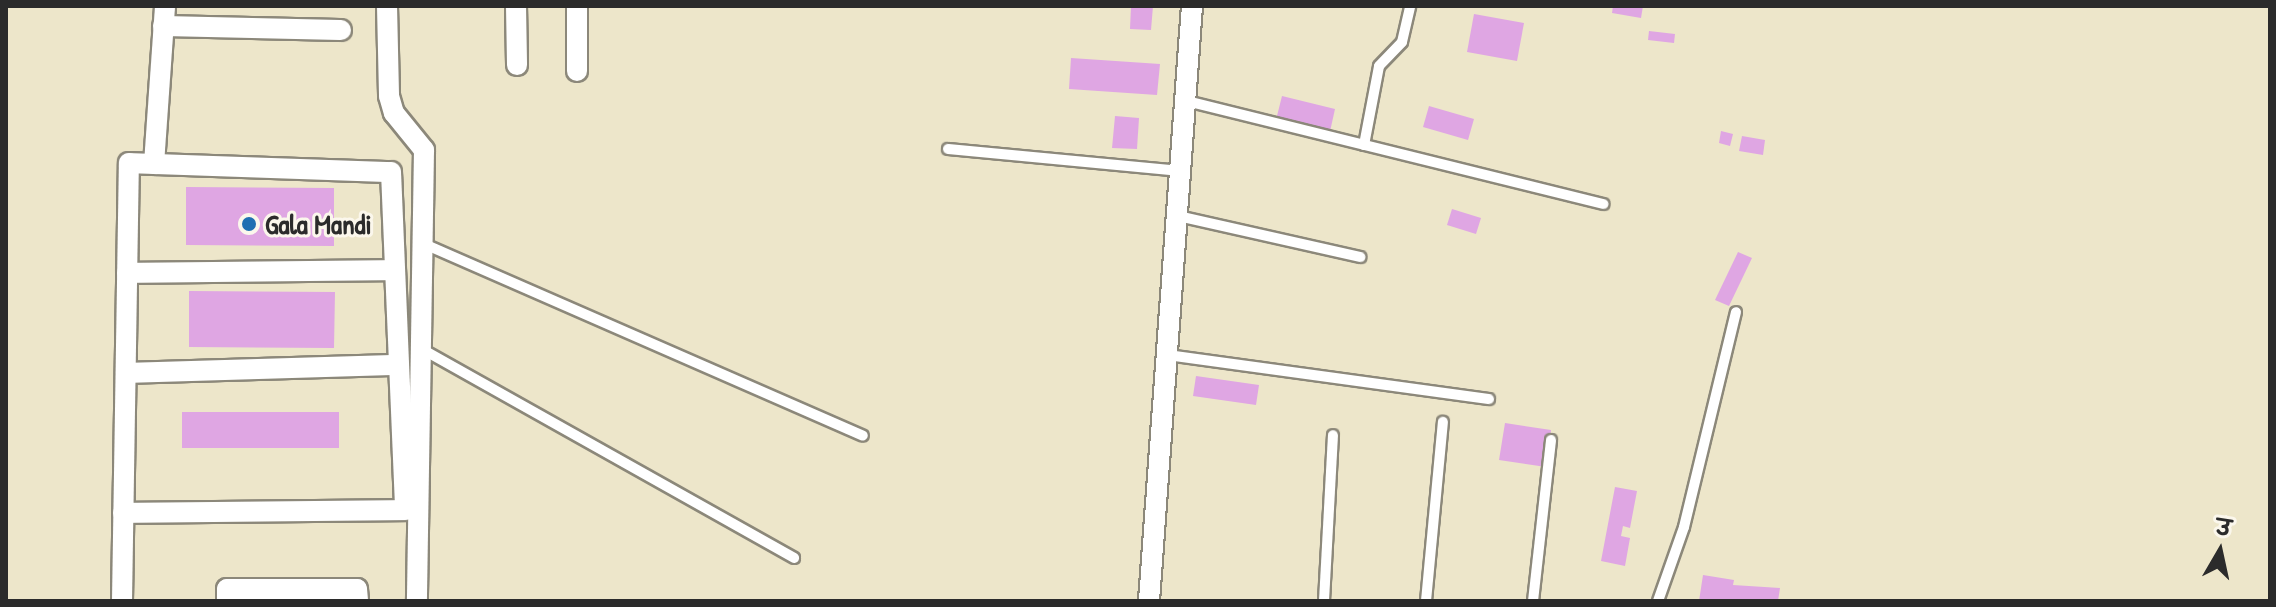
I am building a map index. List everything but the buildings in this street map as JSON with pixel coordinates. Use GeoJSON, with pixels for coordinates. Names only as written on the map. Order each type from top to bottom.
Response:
{"type":"FeatureCollection","features":[{"type":"Feature","properties":{"kind":"street"},"geometry":{"type":"LineString","coordinates":[[387,6],[389,96],[394,113],[424,150],[418,347],[417,601]]}},
{"type":"Feature","properties":{"kind":"street"},"geometry":{"type":"LineString","coordinates":[[516,6],[517,65]]}},
{"type":"Feature","properties":{"kind":"street"},"geometry":{"type":"LineString","coordinates":[[577,6],[577,71]]}},
{"type":"Feature","properties":{"kind":"street"},"geometry":{"type":"LineString","coordinates":[[1149,601],[1192,6]]}},
{"type":"Feature","properties":{"kind":"street"},"geometry":{"type":"LineString","coordinates":[[154,164],[164,16],[341,30]]}},
{"type":"Feature","properties":{"kind":"street"},"geometry":{"type":"LineString","coordinates":[[122,601],[123,513],[129,163],[391,172],[405,510],[123,513]]}},
{"type":"Feature","properties":{"kind":"street"},"geometry":{"type":"LineString","coordinates":[[127,273],[395,270]]}},
{"type":"Feature","properties":{"kind":"street"},"geometry":{"type":"LineString","coordinates":[[126,373],[399,365]]}},
{"type":"Feature","properties":{"kind":"street"},"geometry":{"type":"LineString","coordinates":[[227,601],[227,589],[357,589],[358,601]]}},
{"type":"Feature","properties":{"kind":"lane"},"geometry":{"type":"LineString","coordinates":[[1364,145],[1379,66],[1402,42],[1410,6]]}},
{"type":"Feature","properties":{"kind":"lane"},"geometry":{"type":"LineString","coordinates":[[1187,101],[1603,204]]}},
{"type":"Feature","properties":{"kind":"lane"},"geometry":{"type":"LineString","coordinates":[[948,149],[1181,171]]}},
{"type":"Feature","properties":{"kind":"lane"},"geometry":{"type":"LineString","coordinates":[[1178,216],[1360,257]]}},
{"type":"Feature","properties":{"kind":"lane"},"geometry":{"type":"LineString","coordinates":[[422,243],[863,436]]}},
{"type":"Feature","properties":{"kind":"lane"},"geometry":{"type":"LineString","coordinates":[[1658,601],[1684,527],[1736,312]]}},
{"type":"Feature","properties":{"kind":"lane"},"geometry":{"type":"LineString","coordinates":[[418,347],[794,558]]}},
{"type":"Feature","properties":{"kind":"lane"},"geometry":{"type":"LineString","coordinates":[[1167,355],[1489,399]]}},
{"type":"Feature","properties":{"kind":"lane"},"geometry":{"type":"LineString","coordinates":[[1426,601],[1443,422]]}},
{"type":"Feature","properties":{"kind":"lane"},"geometry":{"type":"LineString","coordinates":[[1324,601],[1333,435]]}},
{"type":"Feature","properties":{"kind":"lane"},"geometry":{"type":"LineString","coordinates":[[1533,601],[1551,440]]}},
{"type":"Feature","properties":{"kind":"place","name":"Gala Mandi"},"geometry":{"type":"Point","coordinates":[249,224]}}]}
